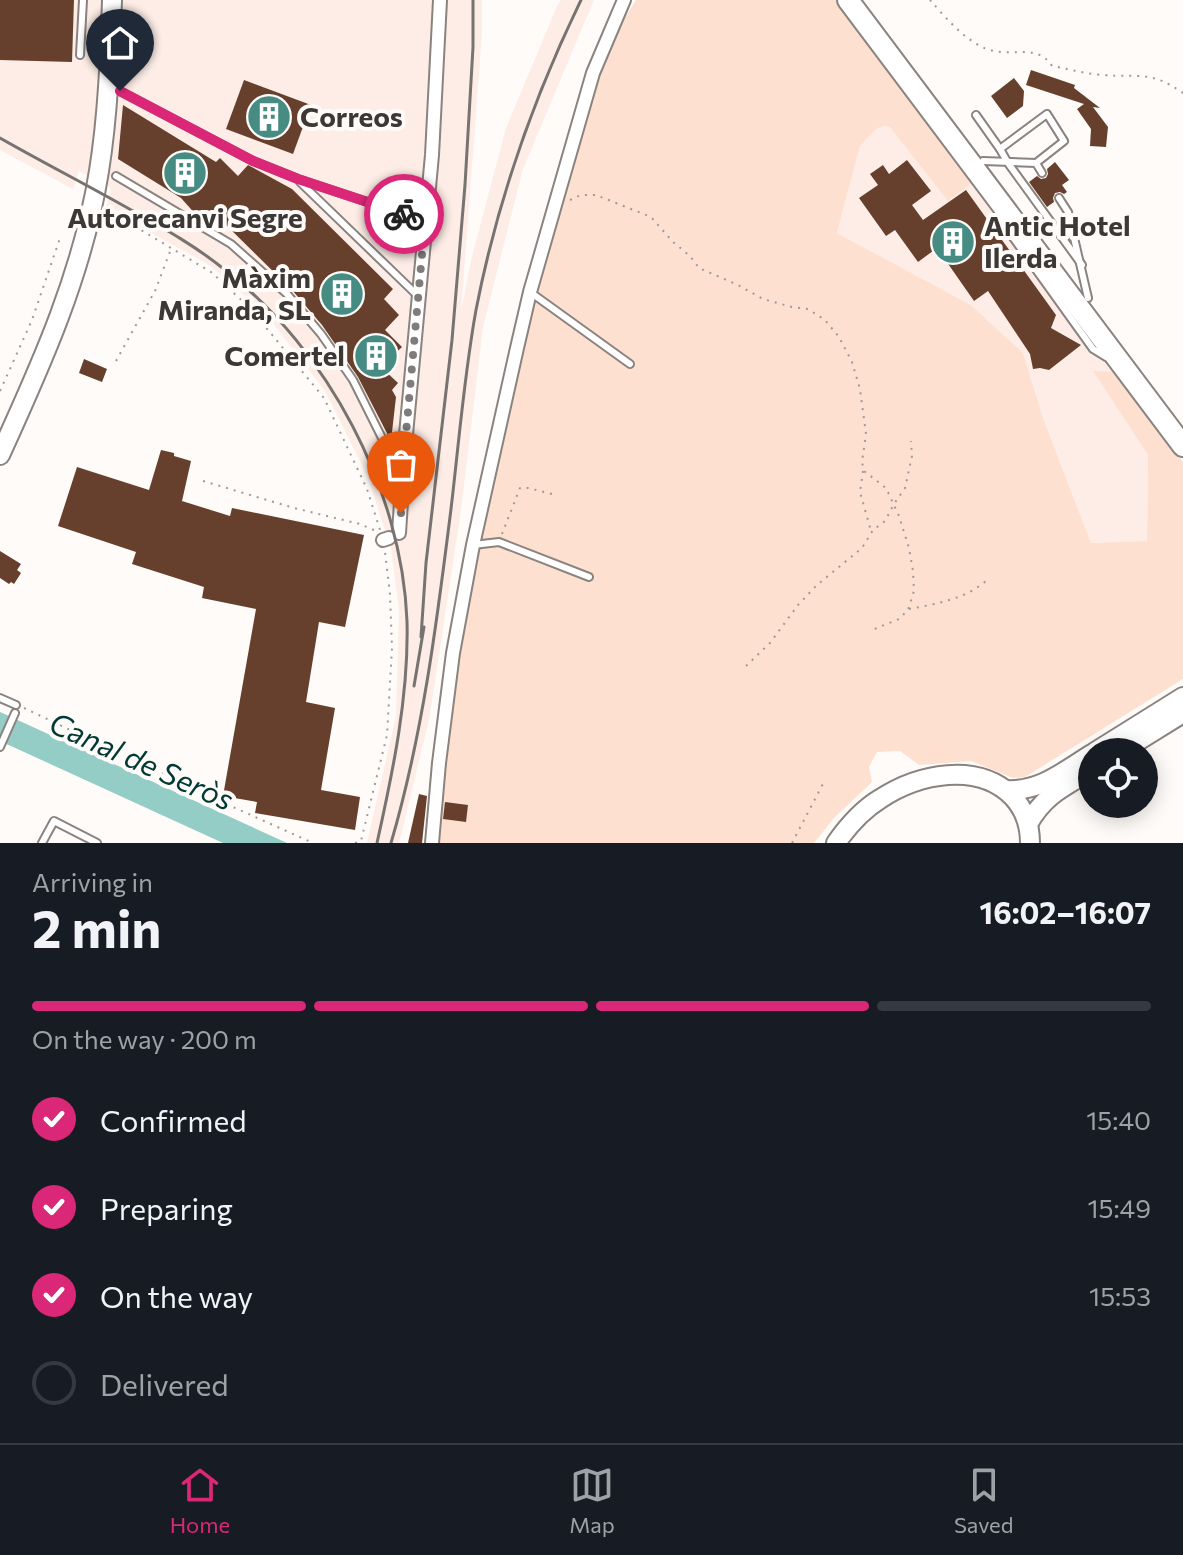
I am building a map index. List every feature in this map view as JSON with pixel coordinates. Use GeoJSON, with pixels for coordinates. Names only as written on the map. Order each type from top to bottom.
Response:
{"type":"FeatureCollection","features":[{"type":"Feature","properties":{"kind":"main road"},"geometry":{"type":"LineString","coordinates":[[0,455],[54,332],[77,268],[99,173],[109,86],[112,0]]}},
{"type":"Feature","properties":{"kind":"main road"},"geometry":{"type":"LineString","coordinates":[[848,0],[1183,446]]}},
{"type":"Feature","properties":{"kind":"main road"},"geometry":{"type":"LineString","coordinates":[[864,0],[992,155],[1088,298],[1183,424]]}},
{"type":"Feature","properties":{"kind":"main road"},"geometry":{"type":"LineString","coordinates":[[1117,738],[1183,697]]}},
{"type":"Feature","properties":{"kind":"main road"},"geometry":{"type":"LineString","coordinates":[[1143,738],[1183,713]]}},
{"type":"Feature","properties":{"kind":"main road"},"geometry":{"type":"LineString","coordinates":[[1006,790],[1038,787],[1078,762]]}},
{"type":"Feature","properties":{"kind":"main road"},"geometry":{"type":"LineString","coordinates":[[836,843],[863,811],[893,791],[912,783],[952,774],[995,783],[1006,790],[1018,803],[1029,834]]}},
{"type":"Feature","properties":{"kind":"main road"},"geometry":{"type":"LineString","coordinates":[[1029,834],[1042,803],[1078,779]]}},
{"type":"Feature","properties":{"kind":"street"},"geometry":{"type":"LineString","coordinates":[[390,537],[404,469],[432,155],[440,0]]}},
{"type":"Feature","properties":{"kind":"street"},"geometry":{"type":"LineString","coordinates":[[432,843],[453,653],[473,545],[530,292],[593,73],[624,0]]}},
{"type":"Feature","properties":{"kind":"lane"},"geometry":{"type":"LineString","coordinates":[[80,55],[83,0]]}},
{"type":"Feature","properties":{"kind":"lane"},"geometry":{"type":"LineString","coordinates":[[109,86],[253,161],[425,221]]}},
{"type":"Feature","properties":{"kind":"lane"},"geometry":{"type":"LineString","coordinates":[[976,115],[992,155],[1008,163],[1036,163],[1064,141],[1047,114],[992,155]]}},
{"type":"Feature","properties":{"kind":"lane"},"geometry":{"type":"LineString","coordinates":[[992,155],[1008,163],[1082,265]]}},
{"type":"Feature","properties":{"kind":"lane"},"geometry":{"type":"LineString","coordinates":[[1036,163],[1042,173]]}},
{"type":"Feature","properties":{"kind":"lane"},"geometry":{"type":"LineString","coordinates":[[116,176],[231,244],[287,294],[321,334],[353,380],[386,446],[404,469]]}},
{"type":"Feature","properties":{"kind":"lane"},"geometry":{"type":"LineString","coordinates":[[298,179],[418,296]]}},
{"type":"Feature","properties":{"kind":"lane"},"geometry":{"type":"LineString","coordinates":[[1059,198],[1068,212],[1088,298]]}},
{"type":"Feature","properties":{"kind":"lane"},"geometry":{"type":"LineString","coordinates":[[530,292],[630,364]]}},
{"type":"Feature","properties":{"kind":"lane"},"geometry":{"type":"LineString","coordinates":[[473,545],[499,542],[589,577]]}},
{"type":"Feature","properties":{"kind":"lane"},"geometry":{"type":"LineString","coordinates":[[0,698],[16,705]]}},
{"type":"Feature","properties":{"kind":"lane"},"geometry":{"type":"LineString","coordinates":[[0,747],[15,713]]}},
{"type":"Feature","properties":{"kind":"lane"},"geometry":{"type":"LineString","coordinates":[[42,843],[54,821],[97,843]]}},
{"type":"Feature","properties":{"kind":"path"},"geometry":{"type":"LineString","coordinates":[[930,0],[960,30],[989,50],[1000,53],[1035,52],[1052,66],[1101,75],[1152,76],[1183,93]]}},
{"type":"Feature","properties":{"kind":"path"},"geometry":{"type":"LineString","coordinates":[[554,207],[581,195],[596,195],[639,211],[651,217],[699,268],[763,299],[808,309],[825,320],[839,337],[852,362],[860,389],[866,434],[862,462],[864,471],[886,488],[894,504],[909,548],[913,571],[914,591],[908,610],[899,619],[872,630]]}},
{"type":"Feature","properties":{"kind":"path"},"geometry":{"type":"LineString","coordinates":[[121,218],[211,272],[250,308],[324,398],[367,489],[381,533],[360,524],[203,481]]}},
{"type":"Feature","properties":{"kind":"path"},"geometry":{"type":"LineString","coordinates":[[0,391],[32,320],[61,235]]}},
{"type":"Feature","properties":{"kind":"path"},"geometry":{"type":"LineString","coordinates":[[116,361],[155,291],[171,248]]}},
{"type":"Feature","properties":{"kind":"path"},"geometry":{"type":"LineString","coordinates":[[746,666],[770,643],[817,585],[862,548],[872,532],[885,521],[905,488],[912,456],[911,441]]}},
{"type":"Feature","properties":{"kind":"path"},"geometry":{"type":"LineString","coordinates":[[864,468],[860,492],[872,532]]}},
{"type":"Feature","properties":{"kind":"path"},"geometry":{"type":"LineString","coordinates":[[499,542],[520,488],[552,494]]}},
{"type":"Feature","properties":{"kind":"path"},"geometry":{"type":"LineString","coordinates":[[355,843],[361,841],[387,735],[392,648],[390,537]]}},
{"type":"Feature","properties":{"kind":"path"},"geometry":{"type":"LineString","coordinates":[[908,610],[975,591],[986,581]]}},
{"type":"Feature","properties":{"kind":"path"},"geometry":{"type":"LineString","coordinates":[[16,705],[313,843]]}},
{"type":"Feature","properties":{"kind":"path"},"geometry":{"type":"LineString","coordinates":[[792,843],[825,780]]}},
{"type":"Feature","properties":{"kind":"shaded area"},"geometry":{"type":"Polygon","coordinates":[[[0,0],[482,0],[461,312],[471,260],[506,128],[557,6],[561,0],[594,0],[523,169],[483,327],[461,510],[429,720],[399,843],[367,843],[396,716],[399,610],[391,549],[367,475],[325,391],[269,318],[211,266],[106,208],[111,188],[79,171],[73,189],[0,150],[0,0]]]}},
{"type":"Feature","properties":{"kind":"shaded area"},"geometry":{"type":"Polygon","coordinates":[[[636,0],[839,0],[974,181],[948,201],[890,127],[876,129],[860,146],[837,233],[971,305],[1023,353],[1043,418],[1091,543],[1147,541],[1148,455],[1093,371],[1117,372],[1183,462],[1183,679],[1088,738],[1078,738],[1078,744],[1025,777],[1013,778],[971,761],[919,765],[900,751],[877,752],[869,767],[872,782],[834,818],[814,843],[435,843],[469,590],[535,288],[600,74],[624,19],[636,0]]]}},
{"type":"Feature","properties":{"kind":"shaded area"},"geometry":{"type":"Polygon","coordinates":[[[884,126],[974,181],[1117,372],[1094,372],[1148,455],[1147,541],[1091,543],[1043,418],[1023,353],[971,305],[837,233],[860,146],[876,129],[884,126]]]}},
{"type":"Feature","properties":{"kind":"water"},"geometry":{"type":"Polygon","coordinates":[[[0,712],[287,843],[223,843],[0,741],[0,712]]]}},
{"type":"Feature","properties":{"kind":"building"},"geometry":{"type":"Polygon","coordinates":[[[0,0],[74,0],[72,62],[0,60],[0,0]]]}},
{"type":"Feature","properties":{"kind":"building"},"geometry":{"type":"Polygon","coordinates":[[[1031,70],[1075,85],[1074,88],[1100,108],[1093,107],[1108,127],[1106,147],[1090,146],[1091,129],[1077,109],[1084,104],[1026,85],[1031,70]]]}},
{"type":"Feature","properties":{"kind":"building"},"geometry":{"type":"Polygon","coordinates":[[[1014,78],[1024,91],[1023,106],[1007,118],[991,96],[1014,78]]]}},
{"type":"Feature","properties":{"kind":"building","name":"Correos"},"geometry":{"type":"Polygon","coordinates":[[[244,80],[311,105],[293,154],[226,129],[244,80]]]}},
{"type":"Feature","properties":{"kind":"building"},"geometry":{"type":"Polygon","coordinates":[[[123,105],[216,162],[220,158],[238,176],[248,165],[292,189],[393,289],[384,299],[399,315],[385,330],[402,347],[381,367],[398,383],[392,390],[396,397],[391,441],[358,377],[322,325],[292,290],[224,223],[219,227],[204,211],[198,217],[181,198],[118,159],[123,105]]]}},
{"type":"Feature","properties":{"kind":"building"},"geometry":{"type":"Polygon","coordinates":[[[907,160],[931,191],[912,205],[923,220],[966,190],[1056,315],[1051,328],[1081,345],[1049,370],[1033,369],[1030,354],[988,291],[974,301],[937,248],[918,262],[895,230],[886,236],[859,198],[878,185],[870,174],[883,165],[889,174],[907,160]]]}},
{"type":"Feature","properties":{"kind":"building"},"geometry":{"type":"Polygon","coordinates":[[[1055,162],[1069,180],[1062,185],[1067,192],[1055,193],[1054,202],[1047,207],[1029,182],[1037,176],[1046,178],[1047,169],[1055,162]]]}},
{"type":"Feature","properties":{"kind":"building"},"geometry":{"type":"Polygon","coordinates":[[[84,359],[107,369],[102,382],[79,373],[84,359]]]}},
{"type":"Feature","properties":{"kind":"building"},"geometry":{"type":"Polygon","coordinates":[[[161,450],[191,461],[182,501],[230,516],[232,508],[364,535],[345,627],[319,622],[306,702],[335,708],[321,790],[360,797],[355,830],[255,813],[257,802],[223,796],[256,609],[202,598],[204,587],[132,564],[136,552],[58,526],[77,467],[149,490],[161,450]]]}},
{"type":"Feature","properties":{"kind":"building"},"geometry":{"type":"Polygon","coordinates":[[[0,551],[21,564],[17,570],[21,573],[14,584],[0,578],[0,551]]]}},
{"type":"Feature","properties":{"kind":"building"},"geometry":{"type":"Polygon","coordinates":[[[419,794],[427,796],[422,843],[408,843],[419,794]]]}},
{"type":"Feature","properties":{"kind":"building"},"geometry":{"type":"Polygon","coordinates":[[[445,802],[468,805],[466,822],[443,819],[445,802]]]}},
{"type":"Feature","properties":{"kind":"railway"},"geometry":{"type":"LineString","coordinates":[[421,637],[465,185],[473,0]]}},
{"type":"Feature","properties":{"kind":"railway"},"geometry":{"type":"LineString","coordinates":[[391,843],[412,761],[428,677],[468,360],[485,270],[518,152],[547,75],[581,0]]}},
{"type":"Feature","properties":{"kind":"railway"},"geometry":{"type":"LineString","coordinates":[[0,138],[169,232],[225,270],[262,303],[296,340],[327,382],[353,426],[391,522],[402,572],[407,621],[403,705],[377,843]]}},
{"type":"Feature","properties":{"kind":"railway"},"geometry":{"type":"LineString","coordinates":[[414,686],[424,627]]}},
{"type":"Feature","properties":{"kind":"way so far"},"geometry":{"type":"LineString","coordinates":[[401,513],[425,221],[404,214]]}},
{"type":"Feature","properties":{"kind":"place","name":"Correos"},"geometry":{"type":"Point","coordinates":[269,117]}},
{"type":"Feature","properties":{"kind":"place","name":"Autorecanvi Segre"},"geometry":{"type":"Point","coordinates":[185,173]}},
{"type":"Feature","properties":{"kind":"place","name":"Antic Hotel Ilerda"},"geometry":{"type":"Point","coordinates":[953,242]}},
{"type":"Feature","properties":{"kind":"place","name":"Màxim Miranda, SL"},"geometry":{"type":"Point","coordinates":[342,294]}},
{"type":"Feature","properties":{"kind":"place","name":"Comertel"},"geometry":{"type":"Point","coordinates":[376,356]}},
{"type":"Feature","properties":{"kind":"route"},"geometry":{"type":"LineString","coordinates":[[120,91],[253,161],[404,214]]}},
{"type":"Feature","properties":{"kind":"water label","name":"Canal de Seròs"},"geometry":{"type":"Point","coordinates":[141,762]}}]}
